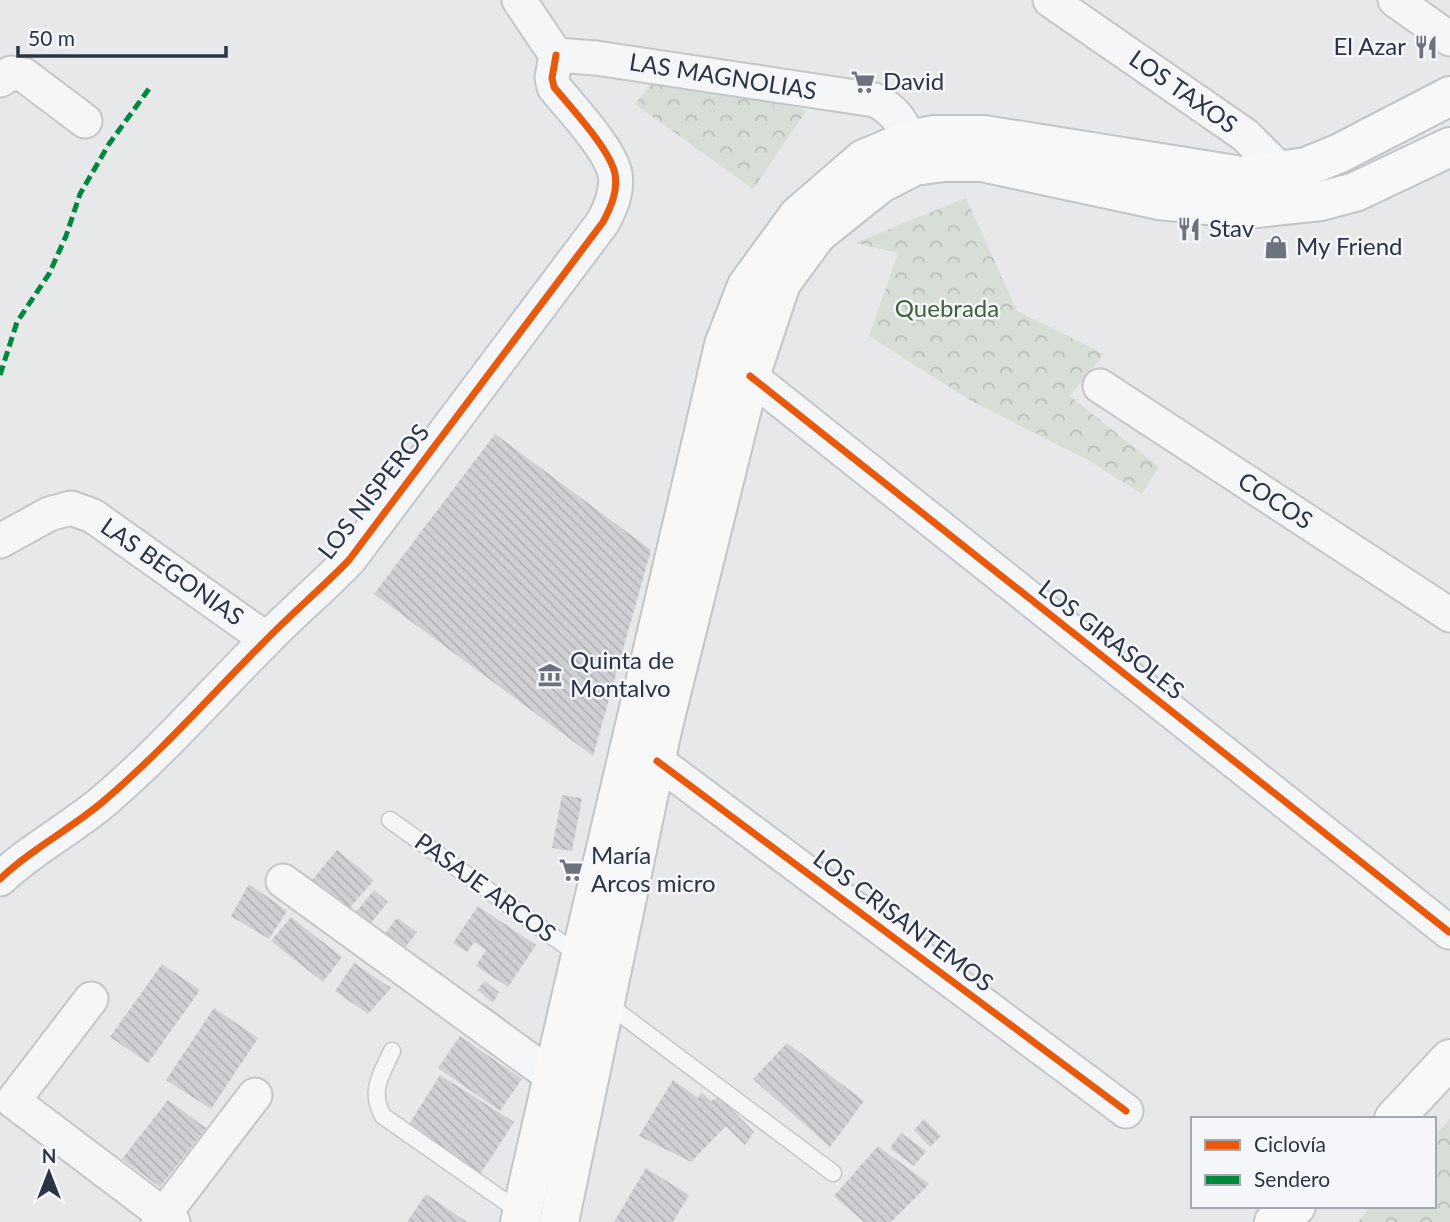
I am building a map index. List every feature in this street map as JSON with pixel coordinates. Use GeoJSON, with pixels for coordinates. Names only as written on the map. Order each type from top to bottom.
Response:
{"type":"FeatureCollection","features":[{"type":"Feature","properties":{"kind":"main road"},"geometry":{"type":"LineString","coordinates":[[1278,188],[1306,167],[1340,153],[1450,96]]}},
{"type":"Feature","properties":{"kind":"main road"},"geometry":{"type":"LineString","coordinates":[[559,1222],[606,1003],[724,345],[747,286],[807,225],[881,183],[933,135],[984,135],[1216,174],[1242,176],[1321,201],[1355,192],[1450,147]]}},
{"type":"Feature","properties":{"kind":"main road"},"geometry":{"type":"LineString","coordinates":[[521,1218],[579,956],[652,737],[750,376],[781,284],[807,225]]}},
{"type":"Feature","properties":{"kind":"main road"},"geometry":{"type":"LineString","coordinates":[[1396,1117],[1450,1059]]}},
{"type":"Feature","properties":{"kind":"main road"},"geometry":{"type":"LineString","coordinates":[[1274,1222],[1293,1208]]}},
{"type":"Feature","properties":{"kind":"street"},"geometry":{"type":"LineString","coordinates":[[519,0],[556,55]]}},
{"type":"Feature","properties":{"kind":"street","name":"LOS TAXOS"},"geometry":{"type":"LineString","coordinates":[[1050,0],[1245,135],[1278,188]]}},
{"type":"Feature","properties":{"kind":"street"},"geometry":{"type":"LineString","coordinates":[[1395,0],[1450,39]]}},
{"type":"Feature","properties":{"kind":"street","name":"LAS MAGNOLIAS"},"geometry":{"type":"LineString","coordinates":[[556,55],[596,58],[875,100],[892,108],[903,122],[911,153]]}},
{"type":"Feature","properties":{"kind":"street","name":"LOS NISPEROS"},"geometry":{"type":"LineString","coordinates":[[0,879],[43,844],[97,807],[155,757],[266,639],[317,594],[349,559],[603,222],[611,206],[615,174],[609,159],[554,87],[552,78],[556,55]]}},
{"type":"Feature","properties":{"kind":"street"},"geometry":{"type":"LineString","coordinates":[[0,80],[11,73],[24,75],[85,121]]}},
{"type":"Feature","properties":{"kind":"street","name":"LOS GIRASOLES"},"geometry":{"type":"LineString","coordinates":[[750,376],[1449,932]]}},
{"type":"Feature","properties":{"kind":"street","name":"COCOS"},"geometry":{"type":"LineString","coordinates":[[1100,386],[1450,615]]}},
{"type":"Feature","properties":{"kind":"street","name":"LAS BEGONIAS"},"geometry":{"type":"LineString","coordinates":[[0,541],[49,514],[71,508],[93,516],[266,639]]}},
{"type":"Feature","properties":{"kind":"street","name":"LOS CRISANTEMOS"},"geometry":{"type":"LineString","coordinates":[[652,737],[1126,1111]]}},
{"type":"Feature","properties":{"kind":"street"},"geometry":{"type":"LineString","coordinates":[[284,881],[553,1077]]}},
{"type":"Feature","properties":{"kind":"street"},"geometry":{"type":"LineString","coordinates":[[91,999],[13,1101],[164,1220],[255,1095]]}},
{"type":"Feature","properties":{"kind":"lane","name":"PASAJE ARCOS"},"geometry":{"type":"LineString","coordinates":[[390,820],[579,956]]}},
{"type":"Feature","properties":{"kind":"lane"},"geometry":{"type":"LineString","coordinates":[[606,1003],[833,1173]]}},
{"type":"Feature","properties":{"kind":"lane"},"geometry":{"type":"LineString","coordinates":[[392,1051],[374,1091],[376,1104],[383,1116],[521,1218]]}},
{"type":"Feature","properties":{"kind":"green space"},"geometry":{"type":"Polygon","coordinates":[[[656,78],[777,97],[806,111],[753,189],[635,104],[656,78]]]}},
{"type":"Feature","properties":{"kind":"green space","name":"Quebrada"},"geometry":{"type":"Polygon","coordinates":[[[966,198],[1017,311],[1104,354],[1070,396],[1159,467],[1142,494],[1088,460],[970,400],[869,336],[898,253],[855,243],[966,198]]]}},
{"type":"Feature","properties":{"kind":"green space"},"geometry":{"type":"Polygon","coordinates":[[[1450,1119],[1450,1222],[1358,1222],[1369,1208],[1436,1208],[1436,1134],[1450,1119]]]}},
{"type":"Feature","properties":{"kind":"building","name":"Quinta de Montalvo"},"geometry":{"type":"Polygon","coordinates":[[[495,434],[651,550],[593,756],[374,594],[495,434]]]}},
{"type":"Feature","properties":{"kind":"building"},"geometry":{"type":"Polygon","coordinates":[[[562,795],[582,798],[572,851],[552,848],[562,795]]]}},
{"type":"Feature","properties":{"kind":"building"},"geometry":{"type":"Polygon","coordinates":[[[337,850],[374,880],[348,910],[312,880],[337,850]]]}},
{"type":"Feature","properties":{"kind":"building"},"geometry":{"type":"Polygon","coordinates":[[[249,884],[287,911],[269,939],[231,916],[249,884]]]}},
{"type":"Feature","properties":{"kind":"building"},"geometry":{"type":"Polygon","coordinates":[[[374,890],[388,902],[365,930],[351,918],[374,890]]]}},
{"type":"Feature","properties":{"kind":"building"},"geometry":{"type":"Polygon","coordinates":[[[478,906],[536,945],[508,987],[476,966],[486,950],[474,942],[467,952],[453,943],[478,906]]]}},
{"type":"Feature","properties":{"kind":"building"},"geometry":{"type":"Polygon","coordinates":[[[291,917],[342,957],[323,982],[271,941],[291,917]]]}},
{"type":"Feature","properties":{"kind":"building"},"geometry":{"type":"Polygon","coordinates":[[[397,918],[417,932],[397,958],[377,944],[397,918]]]}},
{"type":"Feature","properties":{"kind":"building"},"geometry":{"type":"Polygon","coordinates":[[[354,963],[391,988],[368,1014],[335,991],[354,963]]]}},
{"type":"Feature","properties":{"kind":"building"},"geometry":{"type":"Polygon","coordinates":[[[162,964],[200,990],[148,1063],[110,1037],[162,964]]]}},
{"type":"Feature","properties":{"kind":"building"},"geometry":{"type":"Polygon","coordinates":[[[485,981],[499,992],[493,1003],[477,990],[485,981]]]}},
{"type":"Feature","properties":{"kind":"building"},"geometry":{"type":"Polygon","coordinates":[[[484,1003],[505,1019],[497,1027],[478,1012],[484,1003]]]}},
{"type":"Feature","properties":{"kind":"building"},"geometry":{"type":"Polygon","coordinates":[[[214,1008],[258,1038],[211,1109],[166,1080],[214,1008]]]}},
{"type":"Feature","properties":{"kind":"building"},"geometry":{"type":"Polygon","coordinates":[[[460,1036],[522,1079],[500,1111],[438,1068],[460,1036]]]}},
{"type":"Feature","properties":{"kind":"building"},"geometry":{"type":"Polygon","coordinates":[[[787,1043],[864,1101],[830,1147],[753,1079],[787,1043]]]}},
{"type":"Feature","properties":{"kind":"building"},"geometry":{"type":"Polygon","coordinates":[[[440,1075],[514,1122],[479,1176],[406,1129],[440,1075]]]}},
{"type":"Feature","properties":{"kind":"building"},"geometry":{"type":"Polygon","coordinates":[[[673,1080],[698,1098],[701,1092],[711,1101],[719,1097],[754,1132],[745,1145],[726,1126],[691,1162],[639,1136],[673,1080]]]}},
{"type":"Feature","properties":{"kind":"building"},"geometry":{"type":"Polygon","coordinates":[[[168,1100],[206,1128],[160,1187],[122,1159],[168,1100]]]}},
{"type":"Feature","properties":{"kind":"building"},"geometry":{"type":"Polygon","coordinates":[[[924,1119],[941,1136],[930,1147],[914,1130],[924,1119]]]}},
{"type":"Feature","properties":{"kind":"building"},"geometry":{"type":"Polygon","coordinates":[[[901,1133],[926,1151],[914,1166],[890,1148],[901,1133]]]}},
{"type":"Feature","properties":{"kind":"building"},"geometry":{"type":"Polygon","coordinates":[[[878,1146],[929,1184],[891,1222],[864,1222],[834,1196],[878,1146]]]}},
{"type":"Feature","properties":{"kind":"building"},"geometry":{"type":"Polygon","coordinates":[[[646,1168],[689,1195],[673,1222],[614,1222],[646,1168]]]}},
{"type":"Feature","properties":{"kind":"building"},"geometry":{"type":"Polygon","coordinates":[[[426,1194],[467,1222],[407,1222],[426,1194]]]}},
{"type":"Feature","properties":{"kind":"marked path"},"geometry":{"type":"LineString","coordinates":[[0,375],[17,322],[49,274],[66,236],[80,194],[109,144],[151,86]]}},
{"type":"Feature","properties":{"kind":"cycle path"},"geometry":{"type":"LineString","coordinates":[[0,879],[127,780],[349,560],[603,222],[613,199],[615,174],[598,141],[554,87],[552,78],[556,55]]}},
{"type":"Feature","properties":{"kind":"cycle path"},"geometry":{"type":"LineString","coordinates":[[750,376],[1449,932]]}},
{"type":"Feature","properties":{"kind":"cycle path"},"geometry":{"type":"LineString","coordinates":[[657,761],[1126,1111]]}},
{"type":"Feature","properties":{"kind":"place","name":"El Azar"},"geometry":{"type":"Point","coordinates":[1426,47]}},
{"type":"Feature","properties":{"kind":"place","name":"David"},"geometry":{"type":"Point","coordinates":[863,82]}},
{"type":"Feature","properties":{"kind":"place","name":"Stav"},"geometry":{"type":"Point","coordinates":[1189,229]}},
{"type":"Feature","properties":{"kind":"place","name":"My Friend"},"geometry":{"type":"Point","coordinates":[1276,247]}},
{"type":"Feature","properties":{"kind":"place","name":"Quinta de Montalvo"},"geometry":{"type":"Point","coordinates":[550,675]}},
{"type":"Feature","properties":{"kind":"place","name":"María Arcos micro"},"geometry":{"type":"Point","coordinates":[571,870]}}]}
